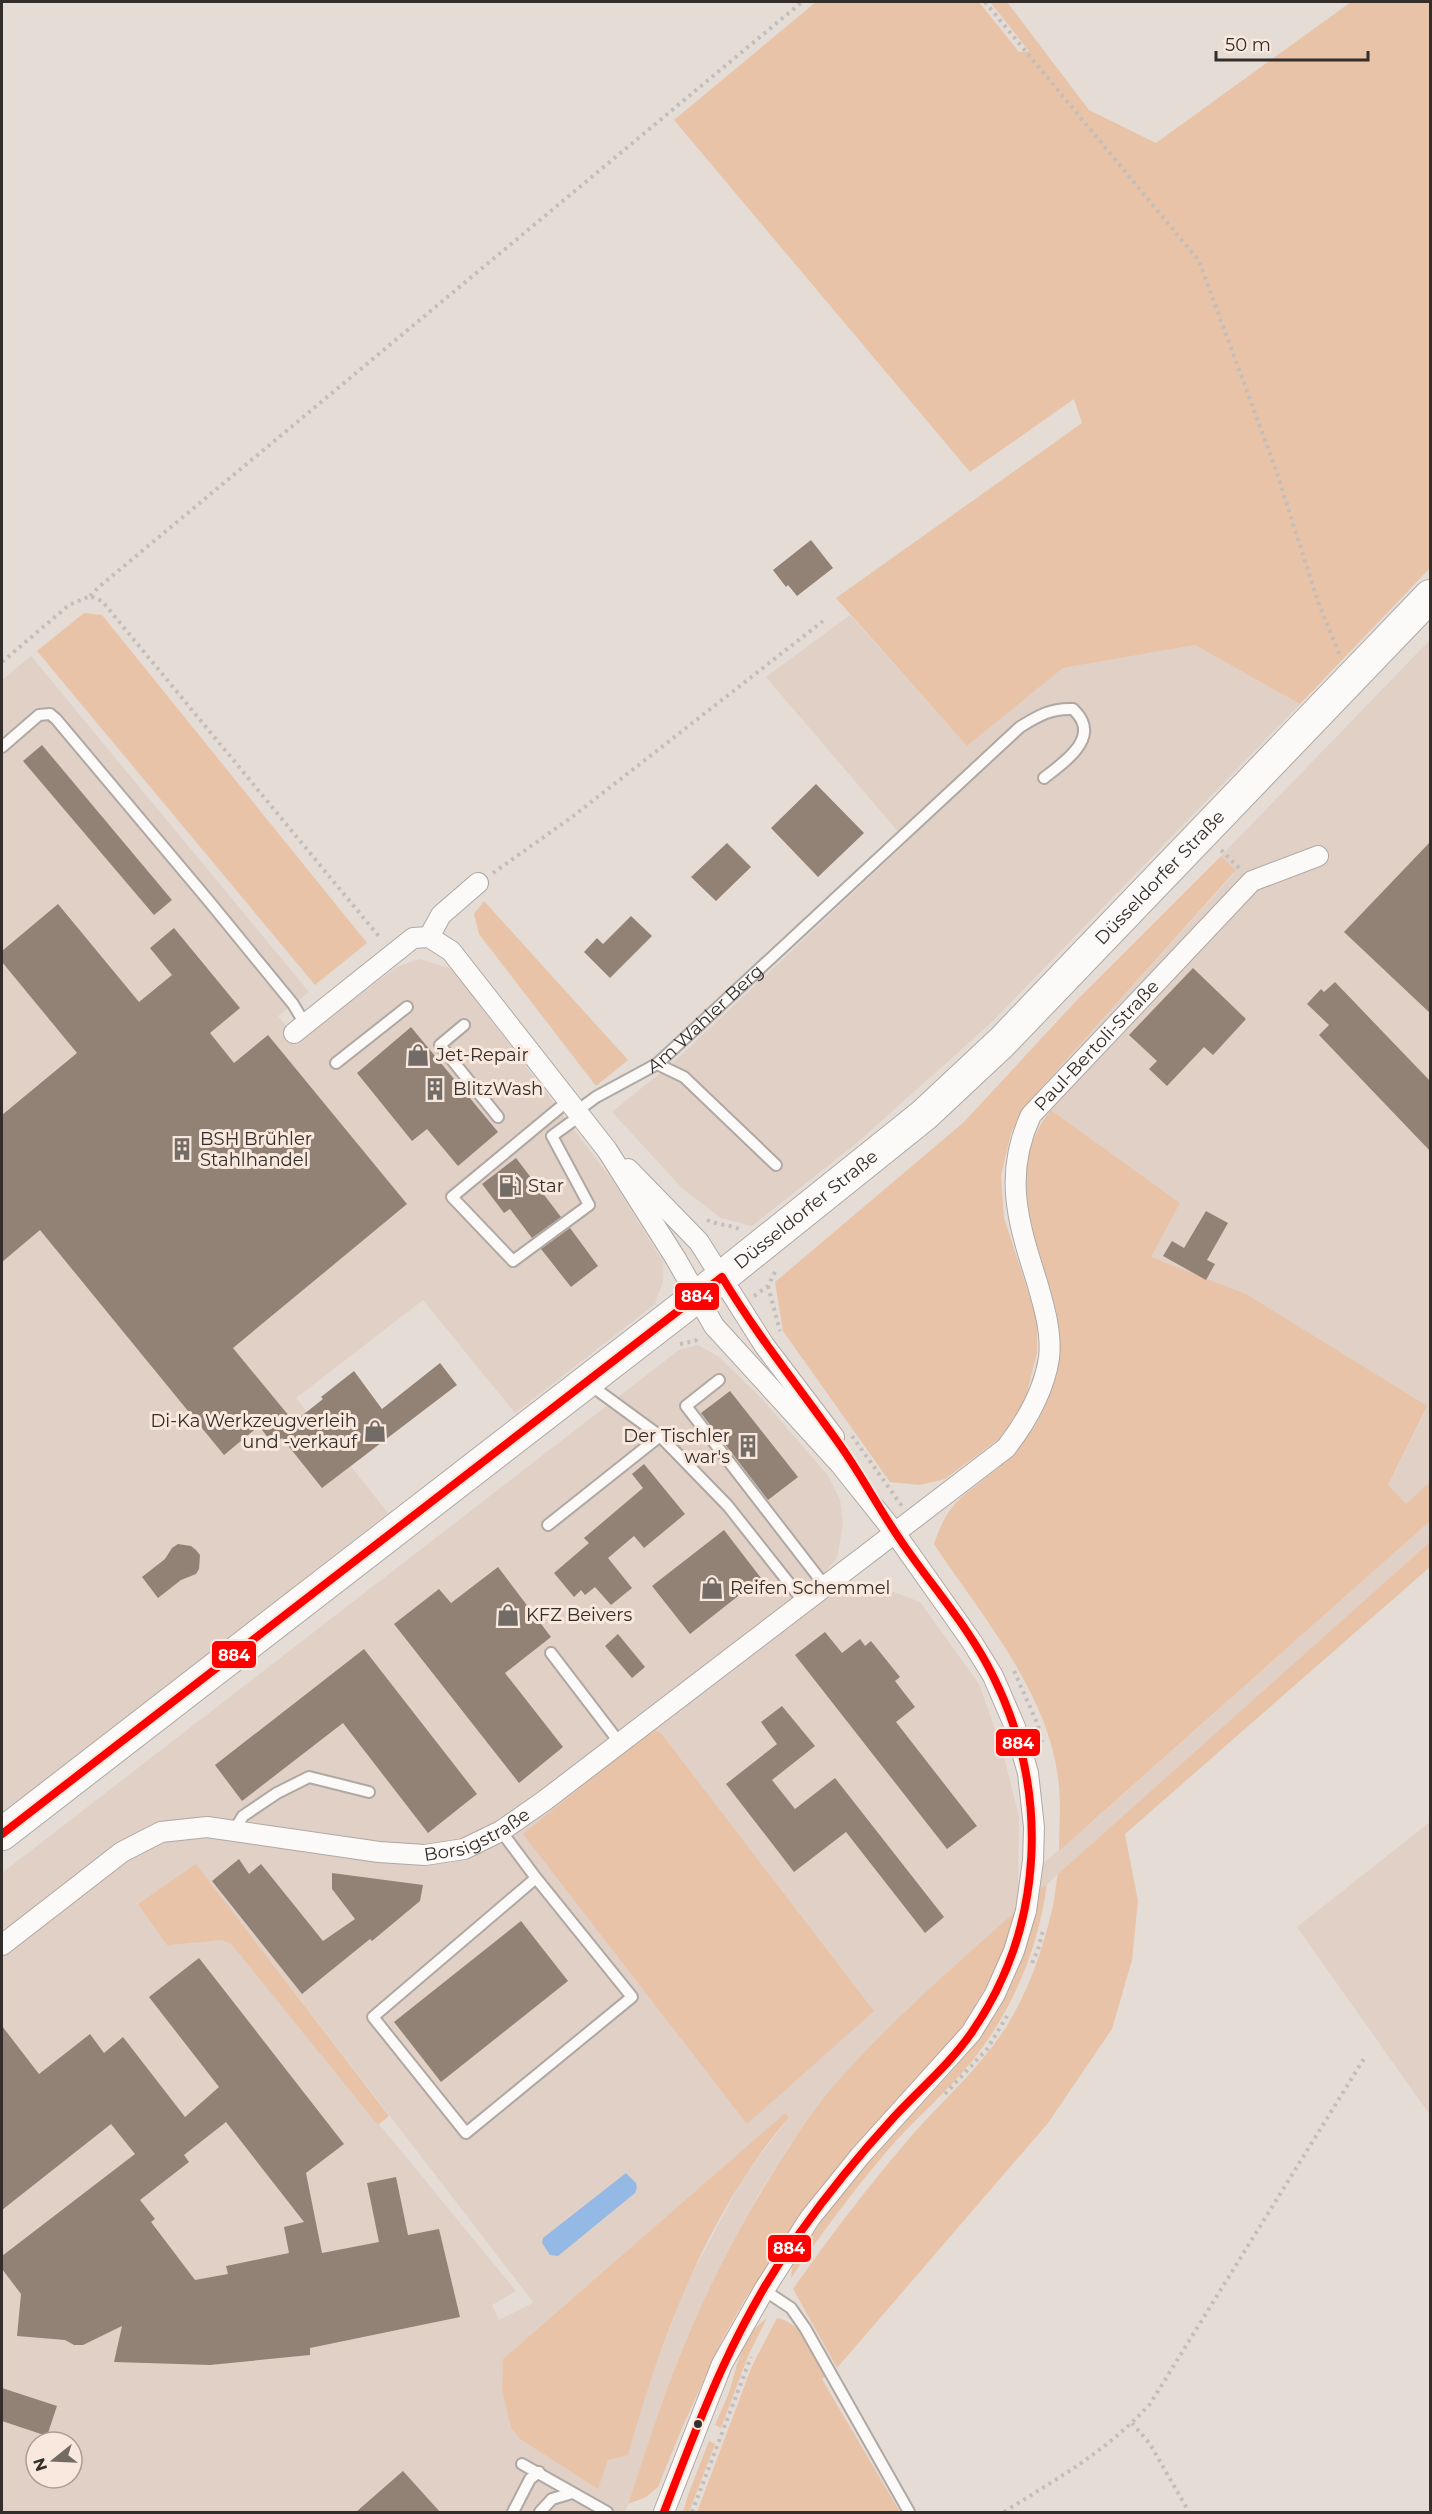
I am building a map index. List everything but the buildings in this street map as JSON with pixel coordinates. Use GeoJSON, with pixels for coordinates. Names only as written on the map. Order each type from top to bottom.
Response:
{"type":"FeatureCollection","features":[{"type":"Feature","properties":{"kind":"main road","name":"Düsseldorfer Straße"},"geometry":{"type":"LineString","coordinates":[[2,1834],[722,1277],[766,1259],[1002,1042],[1431,596]]}},
{"type":"Feature","properties":{"kind":"street","name":"Paul-Bertoli-Straße"},"geometry":{"type":"LineString","coordinates":[[895,1533],[1006,1448],[1022,1427],[1042,1382],[1049,1358],[1048,1328],[1042,1299],[1022,1236],[1015,1198],[1016,1160],[1021,1136],[1031,1115],[1252,881],[1318,856]]}},
{"type":"Feature","properties":{"kind":"street"},"geometry":{"type":"LineString","coordinates":[[429,937],[441,915],[478,883]]}},
{"type":"Feature","properties":{"kind":"street"},"geometry":{"type":"LineString","coordinates":[[300,1028],[413,938],[429,937],[451,951],[607,1150],[676,1259],[714,1326],[809,1427],[895,1533]]}},
{"type":"Feature","properties":{"kind":"street"},"geometry":{"type":"LineString","coordinates":[[607,1150],[642,1182],[674,1219],[699,1242],[764,1345],[846,1454],[895,1533],[988,1668],[1015,1727],[1032,1797],[1034,1827],[1030,1886],[1014,1951],[984,2014],[956,2051],[860,2156],[817,2209],[764,2290],[722,2364],[664,2512]]}},
{"type":"Feature","properties":{"kind":"street","name":"Borsigstraße"},"geometry":{"type":"LineString","coordinates":[[2,1945],[113,1859],[161,1832],[207,1827],[379,1852],[425,1855],[464,1848],[501,1831],[544,1801],[895,1533]]}},
{"type":"Feature","properties":{"kind":"lane","name":"Am Wahler Berg"},"geometry":{"type":"LineString","coordinates":[[576,1109],[657,1064],[1020,727],[1042,713],[1058,708],[1073,709],[1082,721],[1083,739],[1067,758],[1044,778]]}},
{"type":"Feature","properties":{"kind":"lane"},"geometry":{"type":"LineString","coordinates":[[2,747],[39,715],[50,714],[56,719],[292,1004],[300,1028]]}},
{"type":"Feature","properties":{"kind":"lane"},"geometry":{"type":"LineString","coordinates":[[336,1063],[407,1007]]}},
{"type":"Feature","properties":{"kind":"lane"},"geometry":{"type":"LineString","coordinates":[[464,1025],[440,1045],[498,1117]]}},
{"type":"Feature","properties":{"kind":"lane"},"geometry":{"type":"LineString","coordinates":[[657,1064],[684,1077],[776,1165]]}},
{"type":"Feature","properties":{"kind":"lane"},"geometry":{"type":"LineString","coordinates":[[576,1109],[552,1136],[589,1205],[513,1261],[452,1197],[576,1109]]}},
{"type":"Feature","properties":{"kind":"lane"},"geometry":{"type":"LineString","coordinates":[[718,1380],[686,1406],[825,1586]]}},
{"type":"Feature","properties":{"kind":"lane"},"geometry":{"type":"LineString","coordinates":[[586,1382],[660,1436],[728,1506],[804,1602]]}},
{"type":"Feature","properties":{"kind":"lane"},"geometry":{"type":"LineString","coordinates":[[548,1525],[660,1436]]}},
{"type":"Feature","properties":{"kind":"lane"},"geometry":{"type":"LineString","coordinates":[[551,1653],[619,1743]]}},
{"type":"Feature","properties":{"kind":"lane"},"geometry":{"type":"LineString","coordinates":[[233,1832],[243,1816],[277,1793],[309,1777],[369,1792]]}},
{"type":"Feature","properties":{"kind":"lane"},"geometry":{"type":"LineString","coordinates":[[501,1831],[632,1997],[466,2133],[373,2017],[536,1878]]}},
{"type":"Feature","properties":{"kind":"lane"},"geometry":{"type":"LineString","coordinates":[[764,2290],[790,2308],[805,2328],[909,2512]]}},
{"type":"Feature","properties":{"kind":"lane"},"geometry":{"type":"LineString","coordinates":[[522,2464],[607,2512]]}},
{"type":"Feature","properties":{"kind":"lane"},"geometry":{"type":"LineString","coordinates":[[513,2512],[530,2479],[539,2472]]}},
{"type":"Feature","properties":{"kind":"lane"},"geometry":{"type":"LineString","coordinates":[[540,2512],[552,2499],[572,2493]]}},
{"type":"Feature","properties":{"kind":"path"},"geometry":{"type":"LineString","coordinates":[[2,662],[69,605],[90,596],[802,2]]}},
{"type":"Feature","properties":{"kind":"path"},"geometry":{"type":"LineString","coordinates":[[985,2],[1199,261],[1276,470],[1318,602],[1349,680]]}},
{"type":"Feature","properties":{"kind":"path"},"geometry":{"type":"LineString","coordinates":[[90,596],[102,601],[393,954]]}},
{"type":"Feature","properties":{"kind":"path"},"geometry":{"type":"LineString","coordinates":[[478,883],[572,817],[823,621]]}},
{"type":"Feature","properties":{"kind":"path"},"geometry":{"type":"LineString","coordinates":[[1218,847],[1252,881]]}},
{"type":"Feature","properties":{"kind":"path"},"geometry":{"type":"LineString","coordinates":[[705,1219],[721,1226],[732,1226],[744,1231],[766,1259]]}},
{"type":"Feature","properties":{"kind":"path"},"geometry":{"type":"LineString","coordinates":[[740,1308],[768,1286],[778,1328],[784,1337]]}},
{"type":"Feature","properties":{"kind":"path"},"geometry":{"type":"LineString","coordinates":[[672,1350],[681,1343],[695,1341],[714,1326]]}},
{"type":"Feature","properties":{"kind":"path"},"geometry":{"type":"LineString","coordinates":[[850,1433],[911,1520]]}},
{"type":"Feature","properties":{"kind":"path"},"geometry":{"type":"LineString","coordinates":[[1013,1669],[1038,1725],[1043,1746]]}},
{"type":"Feature","properties":{"kind":"path"},"geometry":{"type":"LineString","coordinates":[[1028,1972],[1038,1950],[1043,1928]]}},
{"type":"Feature","properties":{"kind":"path"},"geometry":{"type":"LineString","coordinates":[[943,2096],[987,2049],[1009,2012]]}},
{"type":"Feature","properties":{"kind":"path"},"geometry":{"type":"LineString","coordinates":[[1004,2512],[1097,2454],[1150,2404],[1365,2057]]}},
{"type":"Feature","properties":{"kind":"path"},"geometry":{"type":"LineString","coordinates":[[692,2512],[753,2350]]}},
{"type":"Feature","properties":{"kind":"path"},"geometry":{"type":"LineString","coordinates":[[1132,2423],[1150,2444],[1190,2512]]}},
{"type":"Feature","properties":{"kind":"shaded area"},"geometry":{"type":"Polygon","coordinates":[[[816,2],[979,2],[1019,52],[1029,51],[990,2],[1007,2],[1089,110],[1156,143],[1351,2],[1430,2],[1430,568],[1300,704],[1195,645],[1063,668],[967,746],[836,598],[1082,423],[1074,399],[970,472],[674,120],[816,2]]]}},
{"type":"Feature","properties":{"kind":"shaded area"},"geometry":{"type":"Polygon","coordinates":[[[84,613],[102,615],[367,943],[315,985],[37,651],[84,613]]]}},
{"type":"Feature","properties":{"kind":"shaded area"},"geometry":{"type":"Polygon","coordinates":[[[850,615],[967,746],[1063,668],[1195,645],[1300,704],[992,1022],[859,1141],[752,1226],[721,1218],[682,1188],[612,1112],[675,1061],[907,842],[766,677],[850,615]]]}},
{"type":"Feature","properties":{"kind":"shaded area"},"geometry":{"type":"Polygon","coordinates":[[[1430,640],[1430,1482],[1406,1505],[1388,1485],[1427,1407],[1246,1294],[1150,1257],[1180,1203],[1033,1097],[1231,877],[1236,870],[1221,856],[1430,640]]]}},
{"type":"Feature","properties":{"kind":"shaded area"},"geometry":{"type":"Polygon","coordinates":[[[31,656],[309,992],[278,1016],[298,1040],[397,967],[419,959],[452,969],[613,1181],[663,1262],[663,1282],[655,1304],[515,1413],[423,1300],[296,1398],[388,1513],[2,1815],[2,680],[31,656]]]}},
{"type":"Feature","properties":{"kind":"shaded area"},"geometry":{"type":"Polygon","coordinates":[[[1221,856],[1236,870],[1033,1097],[1011,1133],[1001,1176],[1004,1218],[1037,1319],[1037,1353],[1024,1404],[999,1439],[945,1479],[920,1485],[890,1482],[783,1331],[775,1282],[964,1122],[1076,1001],[1221,856]]]}},
{"type":"Feature","properties":{"kind":"shaded area"},"geometry":{"type":"Polygon","coordinates":[[[484,901],[628,1060],[596,1086],[479,934],[474,914],[484,901]]]}},
{"type":"Feature","properties":{"kind":"shaded area"},"geometry":{"type":"Polygon","coordinates":[[[1051,1110],[1180,1203],[1151,1257],[1246,1294],[1427,1406],[1388,1485],[1406,1504],[1430,1482],[1430,1521],[1059,1851],[1059,1787],[1054,1753],[1043,1721],[1012,1659],[934,1544],[951,1508],[1010,1457],[1032,1431],[1047,1402],[1052,1386],[1060,1343],[1059,1327],[1031,1220],[1026,1175],[1029,1153],[1037,1131],[1051,1110]]]}},
{"type":"Feature","properties":{"kind":"shaded area"},"geometry":{"type":"Polygon","coordinates":[[[698,1345],[719,1357],[762,1399],[829,1477],[840,1500],[843,1524],[837,1558],[826,1571],[846,1596],[883,1588],[920,1602],[979,1684],[1002,1749],[1019,1817],[1018,1884],[1090,1824],[1430,1521],[1430,1542],[914,2003],[874,2042],[830,2091],[790,2145],[760,2192],[729,2250],[679,2357],[625,2512],[2,2512],[2,1873],[679,1350],[698,1345]],[[652,1730],[874,2011],[661,1733],[652,1730]],[[196,1864],[204,1941],[222,1940],[232,1945],[516,2291],[492,2305],[499,2320],[533,2303],[533,2302],[196,1864]],[[785,2113],[503,2359],[502,2390],[511,2428],[520,2439],[598,2488],[608,2460],[648,2386],[685,2287],[742,2180],[789,2117],[785,2113]]]}},
{"type":"Feature","properties":{"kind":"shaded area"},"geometry":{"type":"Polygon","coordinates":[[[1430,1542],[1430,1567],[1125,1834],[1138,1901],[1132,1960],[1112,2029],[1048,2123],[837,2368],[793,2289],[881,2172],[975,2068],[1008,2024],[1039,1957],[1052,1909],[1058,1874],[1430,1542]]]}},
{"type":"Feature","properties":{"kind":"shaded area"},"geometry":{"type":"Polygon","coordinates":[[[652,1729],[661,1733],[874,2011],[747,2124],[523,1834],[652,1729]]]}},
{"type":"Feature","properties":{"kind":"shaded area"},"geometry":{"type":"Polygon","coordinates":[[[1430,1822],[1430,2115],[1297,1927],[1430,1822]]]}},
{"type":"Feature","properties":{"kind":"shaded area"},"geometry":{"type":"Polygon","coordinates":[[[196,1864],[389,2116],[378,2125],[232,1945],[222,1940],[167,1945],[138,1904],[196,1864]]]}},
{"type":"Feature","properties":{"kind":"shaded area"},"geometry":{"type":"Polygon","coordinates":[[[1047,1884],[1030,1955],[1022,1978],[1000,2021],[962,2073],[874,2166],[791,2278],[793,2261],[827,2214],[879,2149],[955,2068],[996,2014],[1013,1981],[1026,1945],[1039,1891],[1047,1884]]]}},
{"type":"Feature","properties":{"kind":"shaded area"},"geometry":{"type":"Polygon","coordinates":[[[1015,1912],[1008,1938],[992,1977],[958,2034],[852,2151],[802,2215],[747,2296],[723,2338],[658,2487],[646,2497],[628,2504],[689,2333],[737,2234],[791,2144],[831,2089],[874,2042],[1015,1912]]]}},
{"type":"Feature","properties":{"kind":"shaded area"},"geometry":{"type":"Polygon","coordinates":[[[785,2113],[789,2117],[760,2154],[734,2194],[690,2277],[656,2365],[628,2455],[608,2460],[598,2489],[520,2439],[511,2428],[502,2390],[503,2359],[785,2113]]]}},
{"type":"Feature","properties":{"kind":"shaded area"},"geometry":{"type":"Polygon","coordinates":[[[767,2318],[748,2356],[721,2428],[715,2425],[728,2395],[745,2343],[767,2318]]]}},
{"type":"Feature","properties":{"kind":"shaded area"},"geometry":{"type":"Polygon","coordinates":[[[777,2318],[794,2326],[807,2341],[826,2376],[822,2379],[900,2512],[697,2512],[752,2366],[777,2318]]]}},
{"type":"Feature","properties":{"kind":"shaded area"},"geometry":{"type":"Polygon","coordinates":[[[709,2441],[715,2444],[689,2512],[683,2512],[688,2495],[709,2441]]]}},
{"type":"Feature","properties":{"kind":"water"},"geometry":{"type":"Polygon","coordinates":[[[626,2173],[636,2183],[635,2193],[558,2256],[550,2255],[542,2243],[543,2238],[626,2173]]]}},
{"type":"Feature","properties":{"kind":"transit line","name":"884"},"geometry":{"type":"LineString","coordinates":[[2,1834],[722,1277],[765,1342],[842,1448],[899,1538],[964,1627],[984,1659],[1011,1720],[1024,1765],[1031,1811],[1031,1857],[1026,1903],[1014,1948],[996,1991],[963,2044],[857,2159],[810,2219],[777,2267],[722,2368],[664,2512]]}},
{"type":"Feature","properties":{"kind":"place","name":"Jet-Repair"},"geometry":{"type":"Point","coordinates":[418,1055]}},
{"type":"Feature","properties":{"kind":"place","name":"BlitzWash"},"geometry":{"type":"Point","coordinates":[435,1089]}},
{"type":"Feature","properties":{"kind":"place","name":"BSH Brühler Stahlhandel"},"geometry":{"type":"Point","coordinates":[182,1149]}},
{"type":"Feature","properties":{"kind":"place","name":"Star"},"geometry":{"type":"Point","coordinates":[510,1186]}},
{"type":"Feature","properties":{"kind":"place","name":"Di-Ka Werkzeugverleih und -verkauf"},"geometry":{"type":"Point","coordinates":[375,1431]}},
{"type":"Feature","properties":{"kind":"place","name":"Der Tischler war's"},"geometry":{"type":"Point","coordinates":[748,1446]}},
{"type":"Feature","properties":{"kind":"place","name":"Reifen Schemmel"},"geometry":{"type":"Point","coordinates":[712,1588]}},
{"type":"Feature","properties":{"kind":"place","name":"KFZ Beivers"},"geometry":{"type":"Point","coordinates":[508,1615]}}]}
